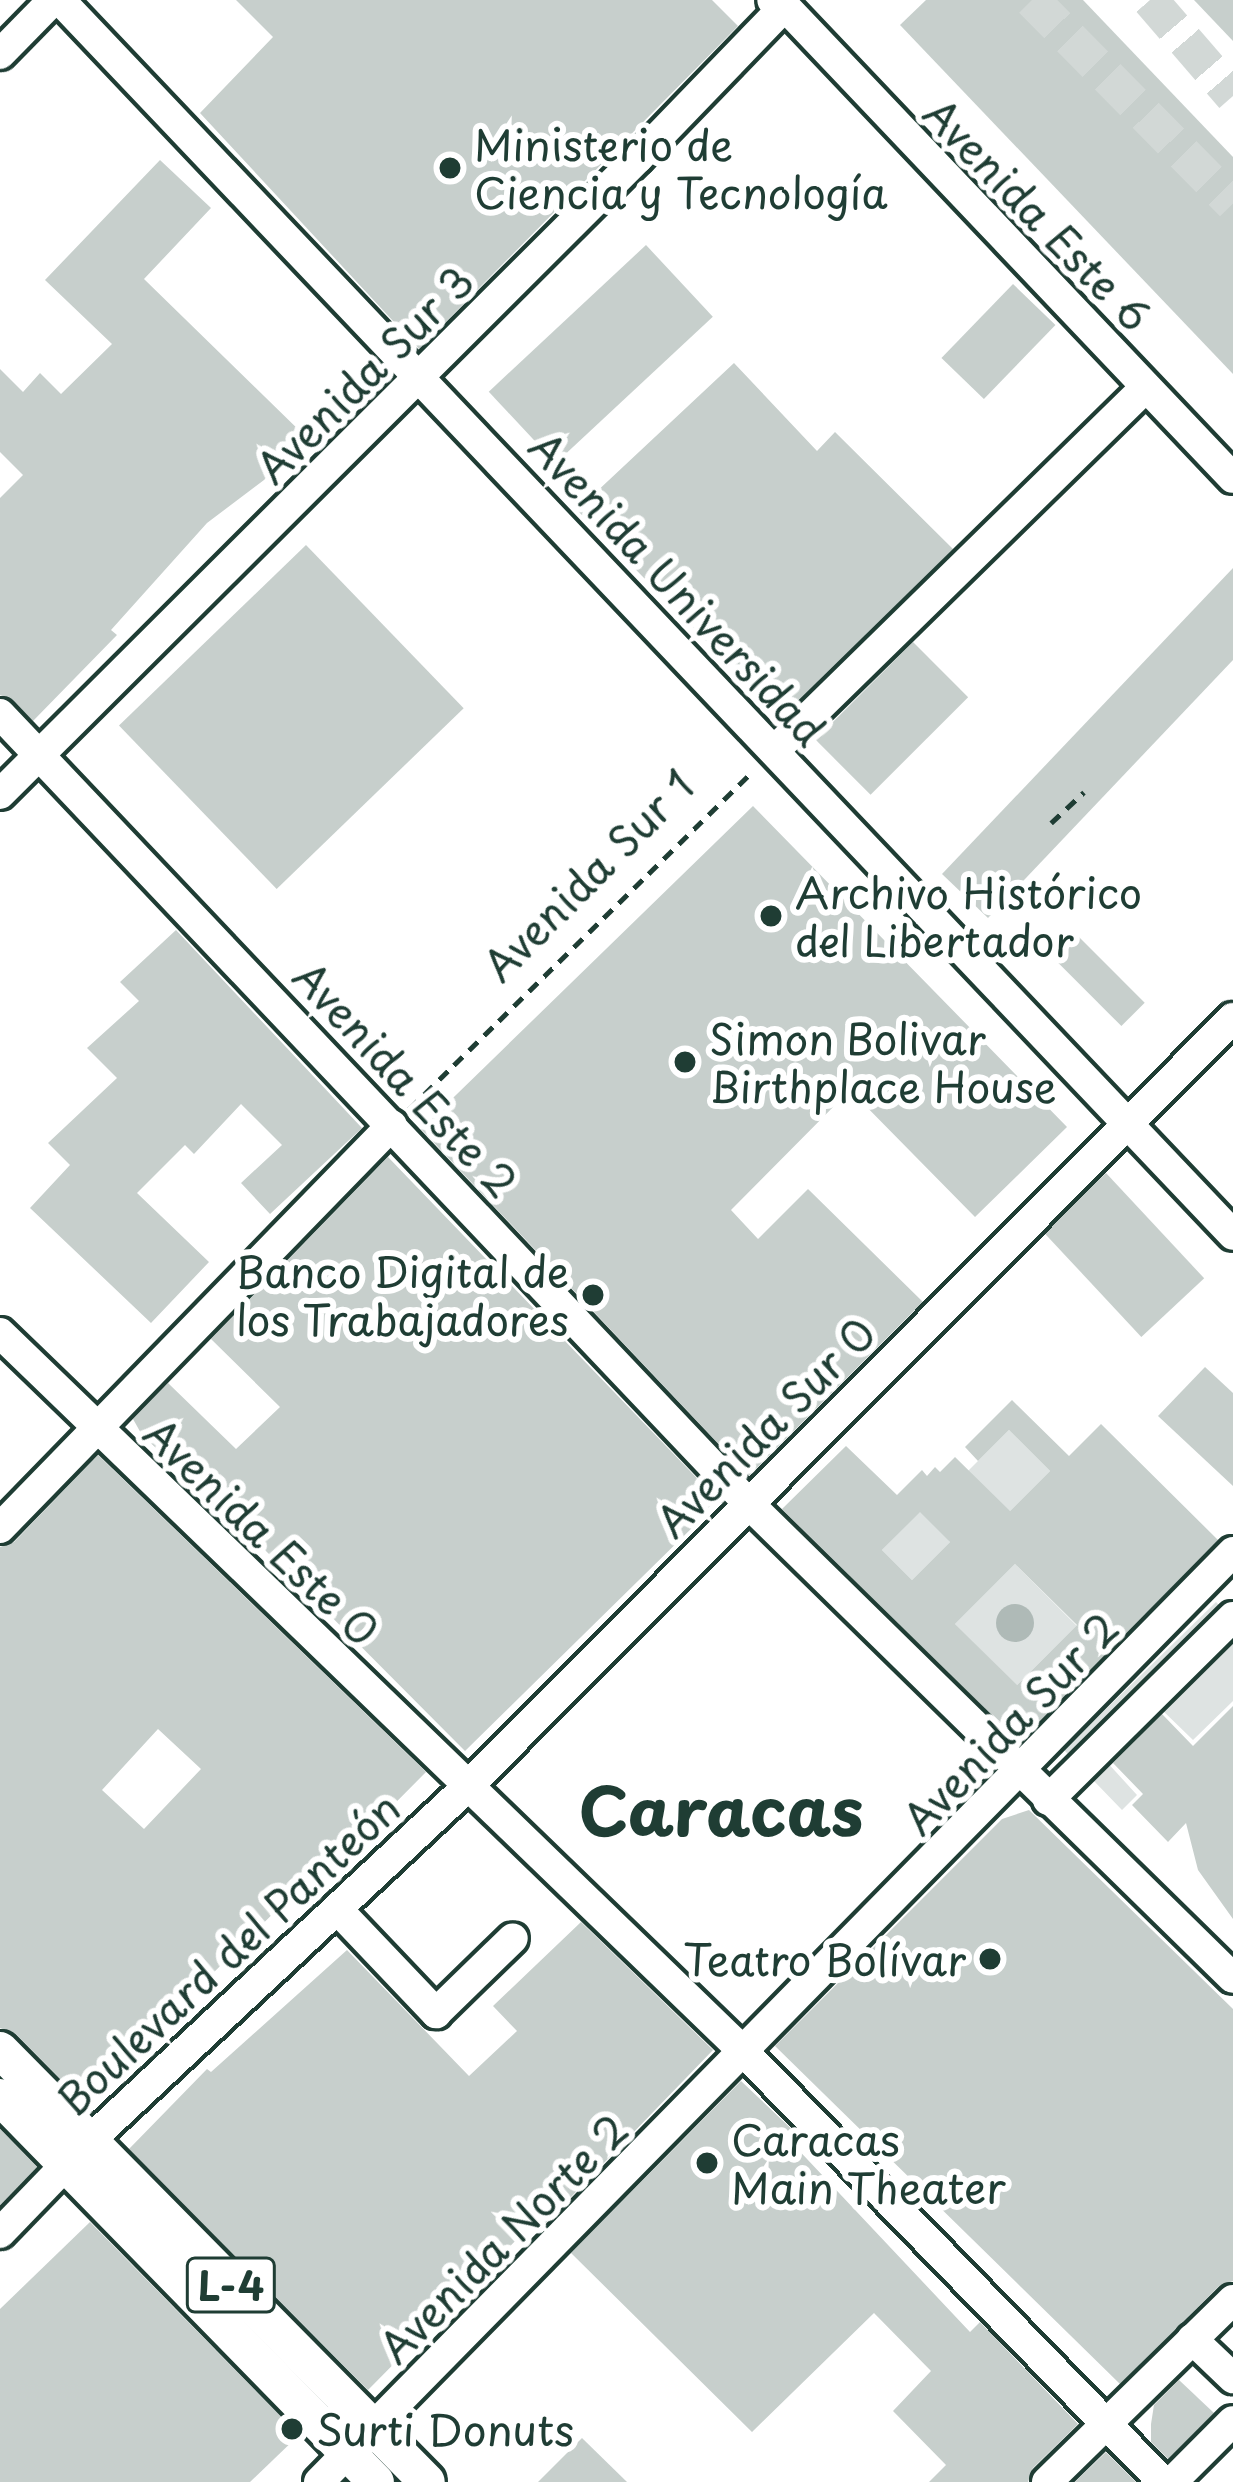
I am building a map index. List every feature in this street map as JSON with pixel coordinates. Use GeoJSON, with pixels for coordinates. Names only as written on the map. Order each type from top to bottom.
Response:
{"type":"FeatureCollection","features":[{"type":"Feature","properties":{"kind":"main road","name":"L-4"},"geometry":{"type":"LineString","coordinates":[[0,2050],[76,2154]]}},
{"type":"Feature","properties":{"kind":"main road","name":"L-4"},"geometry":{"type":"LineString","coordinates":[[0,2097],[76,2154],[361,2441],[427,2482]]}},
{"type":"Feature","properties":{"kind":"main road","name":"L-4"},"geometry":{"type":"LineString","coordinates":[[361,2441],[376,2482]]}},
{"type":"Feature","properties":{"kind":"street"},"geometry":{"type":"LineString","coordinates":[[0,54],[57,0]]}},
{"type":"Feature","properties":{"kind":"street","name":"Avenida Universidad"},"geometry":{"type":"LineString","coordinates":[[57,0],[423,376],[1124,1126],[1233,1235]]}},
{"type":"Feature","properties":{"kind":"street","name":"Avenida Sur 3"},"geometry":{"type":"LineString","coordinates":[[0,794],[423,376],[778,3]]}},
{"type":"Feature","properties":{"kind":"street","name":"Avenida Este 6"},"geometry":{"type":"LineString","coordinates":[[778,3],[1233,478]]}},
{"type":"Feature","properties":{"kind":"street"},"geometry":{"type":"LineString","coordinates":[[773,752],[1146,387]]}},
{"type":"Feature","properties":{"kind":"street","name":"Avenida Este 2"},"geometry":{"type":"LineString","coordinates":[[0,714],[749,1504],[1233,1978]]}},
{"type":"Feature","properties":{"kind":"street","name":"Avenida Sur 0"},"geometry":{"type":"LineString","coordinates":[[466,1788],[1233,1018]]}},
{"type":"Feature","properties":{"kind":"street"},"geometry":{"type":"LineString","coordinates":[[0,1528],[392,1125]]}},
{"type":"Feature","properties":{"kind":"street","name":"Avenida Este 0"},"geometry":{"type":"LineString","coordinates":[[0,1333],[466,1788],[742,2041],[1106,2424],[1168,2482]]}},
{"type":"Feature","properties":{"kind":"street","name":"Avenida Sur 2"},"geometry":{"type":"LineString","coordinates":[[742,2041],[1020,1774],[1233,1552]]}},
{"type":"Feature","properties":{"kind":"street"},"geometry":{"type":"LineString","coordinates":[[1048,1800],[1233,1617]]}},
{"type":"Feature","properties":{"kind":"street","name":"Boulevard del Panteón"},"geometry":{"type":"LineString","coordinates":[[0,2233],[76,2154],[466,1788]]}},
{"type":"Feature","properties":{"kind":"street"},"geometry":{"type":"LineString","coordinates":[[337,1909],[436,2013],[513,1938]]}},
{"type":"Feature","properties":{"kind":"street","name":"Avenida Norte 2"},"geometry":{"type":"LineString","coordinates":[[319,2482],[742,2041]]}},
{"type":"Feature","properties":{"kind":"street"},"geometry":{"type":"LineString","coordinates":[[1047,2482],[1233,2300]]}},
{"type":"Feature","properties":{"kind":"street"},"geometry":{"type":"LineString","coordinates":[[1192,2339],[1233,2378]]}},
{"type":"Feature","properties":{"kind":"street"},"geometry":{"type":"LineString","coordinates":[[1168,2482],[1233,2421]]}},
{"type":"Feature","properties":{"kind":"path","name":"Avenida Sur 1"},"geometry":{"type":"LineString","coordinates":[[392,1125],[773,752]]}},
{"type":"Feature","properties":{"kind":"path"},"geometry":{"type":"LineString","coordinates":[[1051,823],[1084,792]]}},
{"type":"Feature","properties":{"kind":"shaded area"},"geometry":{"type":"Polygon","coordinates":[[[1009,1430],[1050,1471],[1010,1511],[946,1493],[1009,1430]]]}},
{"type":"Feature","properties":{"kind":"shaded area"},"geometry":{"type":"Polygon","coordinates":[[[926,1505],[950,1542],[912,1580],[882,1550],[926,1505]]]}},
{"type":"Feature","properties":{"kind":"shaded area"},"geometry":{"type":"Polygon","coordinates":[[[1015,1564],[1077,1626],[1016,1686],[955,1624],[1015,1564]]]}},
{"type":"Feature","properties":{"kind":"shaded area"},"geometry":{"type":"Polygon","coordinates":[[[1216,1602],[1233,1619],[1233,1701],[1193,1740],[1159,1707],[1105,1760],[1137,1795],[1122,1810],[1064,1750],[1216,1602]]]}},
{"type":"Feature","properties":{"kind":"shaded area"},"geometry":{"type":"Polygon","coordinates":[[[1015,1604],[1028,1610],[1034,1623],[1028,1636],[1015,1642],[1002,1636],[996,1623],[1002,1610],[1015,1604]]]}},
{"type":"Feature","properties":{"kind":"building","name":"Ministerio de Ciencia y Tecnología"},"geometry":{"type":"Polygon","coordinates":[[[236,0],[712,0],[738,26],[419,349],[200,113],[273,37],[236,0]]]}},
{"type":"Feature","properties":{"kind":"building"},"geometry":{"type":"Polygon","coordinates":[[[926,0],[1083,0],[1233,157],[1233,374],[900,25],[926,0]]]}},
{"type":"Feature","properties":{"kind":"building"},"geometry":{"type":"Polygon","coordinates":[[[1194,0],[1233,0],[1233,41],[1194,0]]]}},
{"type":"Feature","properties":{"kind":"building"},"geometry":{"type":"Polygon","coordinates":[[[160,160],[211,208],[144,279],[306,437],[264,480],[207,523],[111,630],[117,635],[33,721],[13,700],[0,695],[0,498],[23,475],[0,452],[0,369],[23,392],[40,373],[61,394],[112,344],[45,280],[160,160]]]}},
{"type":"Feature","properties":{"kind":"building"},"geometry":{"type":"Polygon","coordinates":[[[646,245],[713,317],[556,463],[489,392],[646,245]]]}},
{"type":"Feature","properties":{"kind":"building"},"geometry":{"type":"Polygon","coordinates":[[[1013,284],[1055,325],[984,399],[941,358],[1013,284]]]}},
{"type":"Feature","properties":{"kind":"building"},"geometry":{"type":"Polygon","coordinates":[[[734,363],[817,451],[835,432],[953,549],[781,717],[577,510],[734,363]]]}},
{"type":"Feature","properties":{"kind":"building"},"geometry":{"type":"Polygon","coordinates":[[[306,545],[464,708],[277,889],[119,726],[306,545]]]}},
{"type":"Feature","properties":{"kind":"building"},"geometry":{"type":"Polygon","coordinates":[[[1233,568],[1233,660],[988,918],[942,874],[1233,568]]]}},
{"type":"Feature","properties":{"kind":"building"},"geometry":{"type":"Polygon","coordinates":[[[913,642],[968,697],[871,795],[815,740],[913,642]]]}},
{"type":"Feature","properties":{"kind":"building"},"geometry":{"type":"Polygon","coordinates":[[[753,806],[1067,1127],[975,1217],[850,1090],[731,1210],[758,1239],[808,1189],[923,1302],[749,1476],[421,1129],[753,806]]]}},
{"type":"Feature","properties":{"kind":"building"},"geometry":{"type":"Polygon","coordinates":[[[176,930],[362,1128],[270,1214],[241,1183],[282,1145],[241,1104],[194,1154],[185,1145],[137,1193],[209,1262],[151,1323],[30,1208],[70,1165],[48,1143],[117,1078],[87,1048],[139,1001],[120,982],[176,930]]]}},
{"type":"Feature","properties":{"kind":"building"},"geometry":{"type":"Polygon","coordinates":[[[1074,932],[1145,1003],[1121,1026],[1051,955],[1074,932]]]}},
{"type":"Feature","properties":{"kind":"building"},"geometry":{"type":"Polygon","coordinates":[[[388,1157],[716,1498],[697,1523],[465,1751],[255,1540],[142,1435],[133,1419],[168,1383],[236,1449],[280,1407],[211,1339],[388,1157]]]}},
{"type":"Feature","properties":{"kind":"building"},"geometry":{"type":"Polygon","coordinates":[[[1106,1173],[1204,1278],[1141,1337],[1043,1232],[1106,1173]]]}},
{"type":"Feature","properties":{"kind":"building"},"geometry":{"type":"Polygon","coordinates":[[[1205,1367],[1233,1393],[1233,1486],[1158,1416],[1205,1367]]]}},
{"type":"Feature","properties":{"kind":"building"},"geometry":{"type":"Polygon","coordinates":[[[1012,1400],[1069,1456],[1101,1424],[1218,1540],[1019,1742],[782,1509],[846,1446],[897,1495],[922,1470],[927,1476],[935,1467],[940,1472],[955,1457],[1010,1511],[1050,1471],[1009,1430],[978,1461],[965,1447],[1012,1400]],[[920,1512],[882,1550],[912,1580],[950,1542],[920,1512]],[[1015,1564],[955,1624],[1017,1685],[1077,1625],[1015,1564]]]}},
{"type":"Feature","properties":{"kind":"building"},"geometry":{"type":"Polygon","coordinates":[[[98,1455],[426,1772],[317,1882],[311,1876],[83,2102],[16,2034],[0,2028],[0,1547],[14,1542],[98,1455]],[[158,1729],[102,1790],[144,1829],[201,1769],[158,1729]]]}},
{"type":"Feature","properties":{"kind":"building"},"geometry":{"type":"Polygon","coordinates":[[[1233,1706],[1233,1919],[1198,1870],[1186,1823],[1168,1842],[1132,1805],[1143,1794],[1113,1763],[1162,1714],[1193,1746],[1233,1706]]]}},
{"type":"Feature","properties":{"kind":"building"},"geometry":{"type":"Polygon","coordinates":[[[1029,1810],[1233,2009],[1233,2281],[1219,2286],[1120,2384],[775,2046],[1002,1819],[1029,1810]]]}},
{"type":"Feature","properties":{"kind":"building"},"geometry":{"type":"Polygon","coordinates":[[[581,1922],[713,2050],[543,2226],[536,2220],[368,2390],[129,2149],[207,2069],[211,2072],[347,1950],[469,2076],[517,2031],[493,2006],[581,1922]]]}},
{"type":"Feature","properties":{"kind":"building"},"geometry":{"type":"Polygon","coordinates":[[[741,2081],[798,2135],[791,2142],[970,2332],[980,2322],[1078,2424],[1033,2468],[1028,2482],[929,2482],[946,2465],[893,2411],[931,2371],[874,2313],[752,2432],[571,2253],[741,2081]]]}},
{"type":"Feature","properties":{"kind":"building"},"geometry":{"type":"Polygon","coordinates":[[[0,2129],[37,2167],[0,2205],[0,2129]]]}},
{"type":"Feature","properties":{"kind":"building"},"geometry":{"type":"Polygon","coordinates":[[[90,2222],[299,2435],[250,2482],[0,2482],[0,2309],[90,2222]]]}},
{"type":"Feature","properties":{"kind":"building"},"geometry":{"type":"Polygon","coordinates":[[[1179,2380],[1214,2413],[1168,2459],[1151,2442],[1151,2424],[1154,2405],[1179,2380]]]}},
{"type":"Feature","properties":{"kind":"building"},"geometry":{"type":"Polygon","coordinates":[[[582,2438],[627,2482],[538,2482],[582,2438]]]}},
{"type":"Feature","properties":{"kind":"building"},"geometry":{"type":"Polygon","coordinates":[[[1106,2452],[1136,2482],[1075,2482],[1106,2452]]]}},
{"type":"Feature","properties":{"kind":"tunnel"},"geometry":{"type":"LineString","coordinates":[[1032,0],[1233,204]]}},
{"type":"Feature","properties":{"kind":"tunnel"},"geometry":{"type":"LineString","coordinates":[[1150,0],[1233,96]]}},
{"type":"Feature","properties":{"kind":"place","name":"Ministerio de Ciencia y Tecnología"},"geometry":{"type":"Point","coordinates":[450,168]}},
{"type":"Feature","properties":{"kind":"place","name":"Archivo Histórico del Libertador"},"geometry":{"type":"Point","coordinates":[771,916]}},
{"type":"Feature","properties":{"kind":"place","name":"Simon Bolivar Birthplace House"},"geometry":{"type":"Point","coordinates":[685,1062]}},
{"type":"Feature","properties":{"kind":"place","name":"Banco Digital de los Trabajadores"},"geometry":{"type":"Point","coordinates":[593,1295]}},
{"type":"Feature","properties":{"kind":"place","name":"Teatro Bolívar"},"geometry":{"type":"Point","coordinates":[990,1959]}},
{"type":"Feature","properties":{"kind":"place","name":"Caracas Main Theater"},"geometry":{"type":"Point","coordinates":[707,2163]}},
{"type":"Feature","properties":{"kind":"place","name":"Surti Donuts"},"geometry":{"type":"Point","coordinates":[292,2429]}},
{"type":"Feature","properties":{"kind":"district","name":"Caracas"},"geometry":{"type":"Point","coordinates":[721,1809]}}]}
